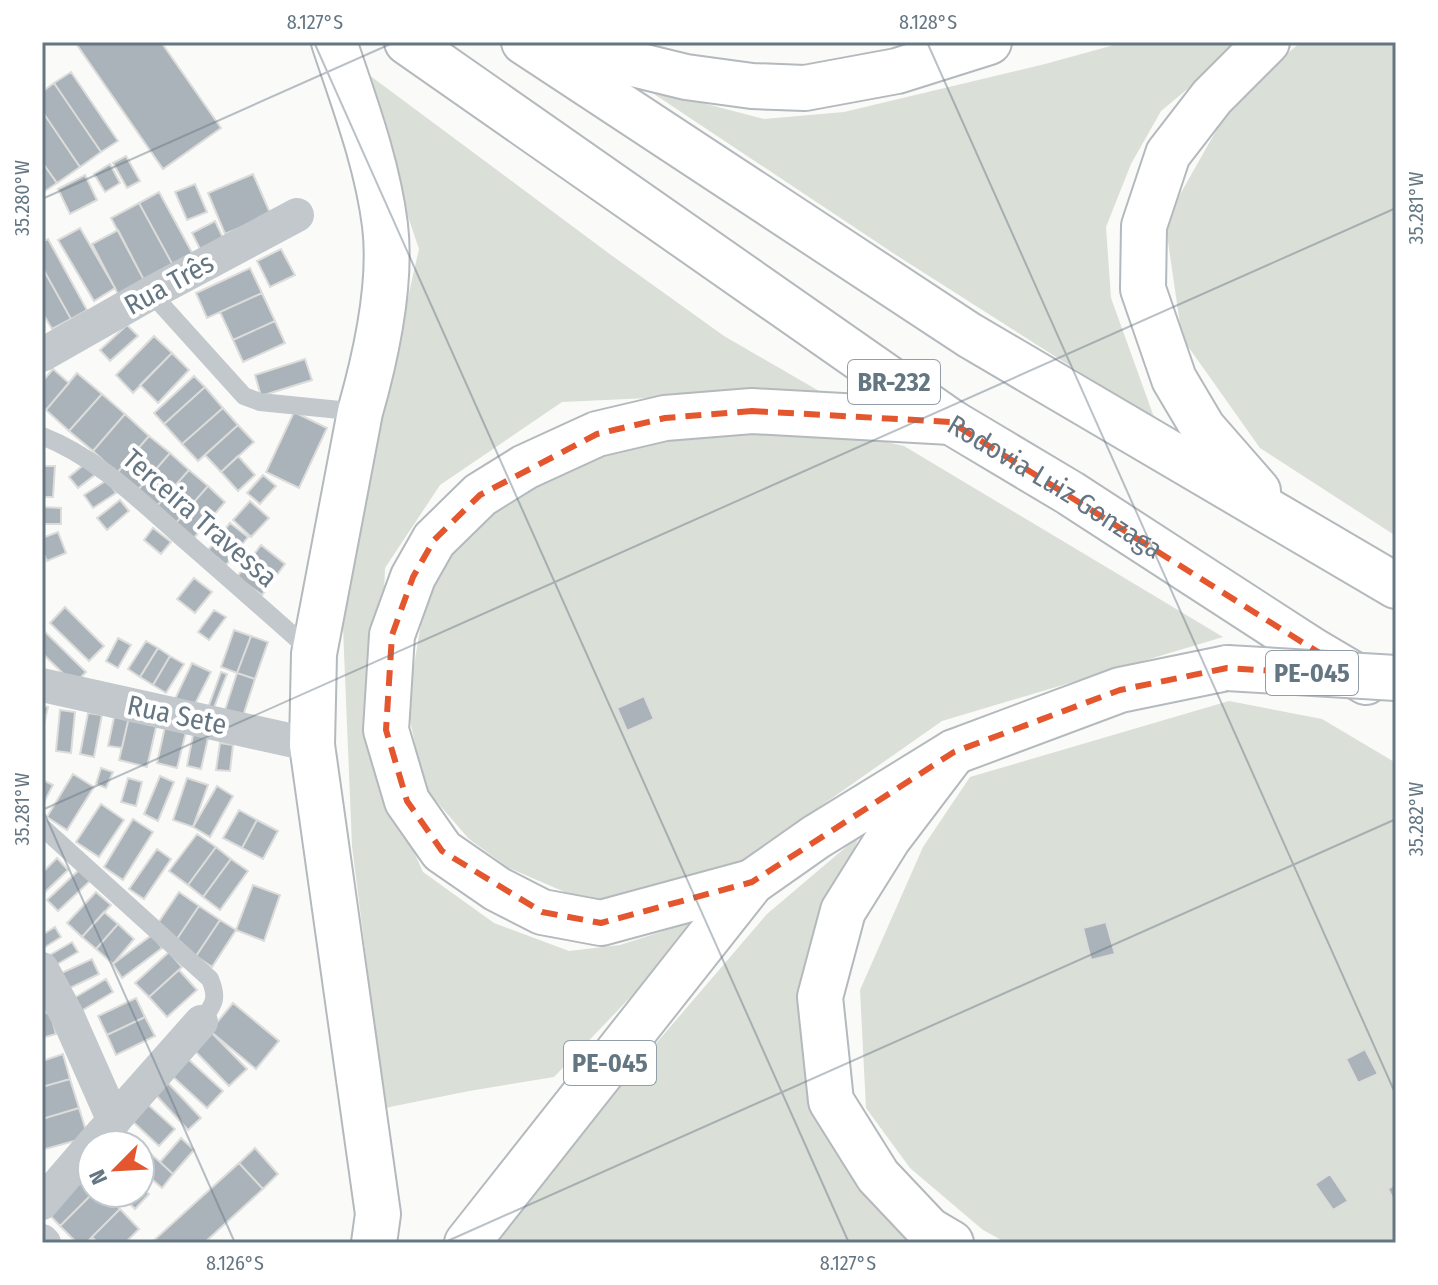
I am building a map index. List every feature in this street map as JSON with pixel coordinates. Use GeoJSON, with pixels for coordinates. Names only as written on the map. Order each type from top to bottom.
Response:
{"type":"FeatureCollection","features":[{"type":"Feature","properties":{"kind":"main road"},"geometry":{"type":"LineString","coordinates":[[334,42],[372,160],[385,226],[386,283],[371,373],[360,412],[314,654],[312,745],[378,1214],[374,1243]]}},
{"type":"Feature","properties":{"kind":"main road","name":"Rodovia Luiz Gonzaga"},"geometry":{"type":"LineString","coordinates":[[407,42],[951,422],[1070,493],[1312,650],[1396,699]]}},
{"type":"Feature","properties":{"kind":"main road","name":"BR-232"},"geometry":{"type":"LineString","coordinates":[[524,42],[969,335],[1396,586]]}},
{"type":"Feature","properties":{"kind":"main road"},"geometry":{"type":"LineString","coordinates":[[543,42],[686,77],[752,86],[805,88],[897,71],[989,42]]}},
{"type":"Feature","properties":{"kind":"main road"},"geometry":{"type":"LineString","coordinates":[[1267,42],[1212,97],[1168,154],[1144,226],[1143,289],[1174,379],[1203,428],[1280,517]]}},
{"type":"Feature","properties":{"kind":"main road"},"geometry":{"type":"LineString","coordinates":[[752,882],[601,923],[542,912],[497,889],[442,851],[407,801],[386,730],[392,635],[413,577],[434,540],[480,495],[525,467],[597,434],[665,418],[752,411],[951,422]]}},
{"type":"Feature","properties":{"kind":"main road","name":"PE-045"},"geometry":{"type":"LineString","coordinates":[[467,1243],[752,882],[816,837],[954,752],[1120,690],[1227,668],[1396,678]]}},
{"type":"Feature","properties":{"kind":"main road"},"geometry":{"type":"LineString","coordinates":[[951,1243],[929,1230],[878,1176],[831,1101],[820,997],[843,911],[888,839],[954,752]]}},
{"type":"Feature","properties":{"kind":"street","name":"Rua Três"},"geometry":{"type":"LineString","coordinates":[[42,355],[297,215]]}},
{"type":"Feature","properties":{"kind":"street","name":"Rua Sete"},"geometry":{"type":"LineString","coordinates":[[42,685],[312,745]]}},
{"type":"Feature","properties":{"kind":"street"},"geometry":{"type":"LineString","coordinates":[[42,969],[68,1017],[97,1129]]}},
{"type":"Feature","properties":{"kind":"street"},"geometry":{"type":"LineString","coordinates":[[106,1129],[201,1022]]}},
{"type":"Feature","properties":{"kind":"street"},"geometry":{"type":"LineString","coordinates":[[42,1203],[76,1164]]}},
{"type":"Feature","properties":{"kind":"lane"},"geometry":{"type":"LineString","coordinates":[[151,293],[244,396],[260,402],[360,412]]}},
{"type":"Feature","properties":{"kind":"lane","name":"Terceira Travessa"},"geometry":{"type":"LineString","coordinates":[[42,436],[66,445],[100,468],[314,654]]}},
{"type":"Feature","properties":{"kind":"lane"},"geometry":{"type":"LineString","coordinates":[[42,827],[210,979],[216,995],[215,1004],[201,1022]]}},
{"type":"Feature","properties":{"kind":"highlighted area"},"geometry":{"type":"Polygon","coordinates":[[[752,411],[951,422],[1356,676],[1227,668],[1120,690],[954,752],[752,882],[601,923],[542,912],[442,851],[407,801],[386,730],[392,635],[413,577],[434,540],[480,495],[597,434],[665,418],[752,411]]]}},
{"type":"Feature","properties":{"kind":"shaded area"},"geometry":{"type":"Polygon","coordinates":[[[1125,42],[1244,42],[1161,111],[1131,164],[1106,227],[1111,298],[1155,420],[896,255],[645,88],[764,119],[844,112],[1125,42]]]}},
{"type":"Feature","properties":{"kind":"shaded area"},"geometry":{"type":"Polygon","coordinates":[[[1301,42],[1396,42],[1396,536],[1260,448],[1182,338],[1165,221],[1234,99],[1301,42]]]}},
{"type":"Feature","properties":{"kind":"shaded area"},"geometry":{"type":"Polygon","coordinates":[[[357,66],[724,336],[826,395],[562,402],[440,485],[385,568],[377,769],[423,872],[494,923],[569,951],[620,945],[707,917],[554,1077],[385,1108],[352,846],[343,627],[366,482],[419,249],[357,66]]]}},
{"type":"Feature","properties":{"kind":"shaded area"},"geometry":{"type":"Polygon","coordinates":[[[693,425],[851,434],[904,446],[1223,637],[942,721],[738,864],[602,908],[509,868],[469,839],[424,787],[407,706],[421,624],[443,561],[533,474],[693,425]]]}},
{"type":"Feature","properties":{"kind":"shaded area"},"geometry":{"type":"Polygon","coordinates":[[[1229,701],[1322,719],[1396,763],[1396,1243],[1007,1243],[983,1230],[910,1168],[866,1108],[860,990],[923,847],[970,777],[1229,701]]]}},
{"type":"Feature","properties":{"kind":"shaded area"},"geometry":{"type":"Polygon","coordinates":[[[859,836],[807,979],[807,1063],[925,1243],[485,1243],[767,914],[859,836]]]}},
{"type":"Feature","properties":{"kind":"building"},"geometry":{"type":"Polygon","coordinates":[[[75,42],[161,42],[221,128],[163,169],[75,42]]]}},
{"type":"Feature","properties":{"kind":"building"},"geometry":{"type":"Polygon","coordinates":[[[71,72],[118,141],[101,152],[54,83],[71,72]]]}},
{"type":"Feature","properties":{"kind":"building"},"geometry":{"type":"Polygon","coordinates":[[[54,83],[101,152],[80,167],[42,111],[42,92],[54,83]]]}},
{"type":"Feature","properties":{"kind":"building"},"geometry":{"type":"Polygon","coordinates":[[[42,111],[80,167],[57,183],[42,162],[42,111]]]}},
{"type":"Feature","properties":{"kind":"building"},"geometry":{"type":"Polygon","coordinates":[[[126,156],[140,181],[127,188],[113,163],[126,156]]]}},
{"type":"Feature","properties":{"kind":"building"},"geometry":{"type":"Polygon","coordinates":[[[42,162],[57,183],[42,193],[42,162]]]}},
{"type":"Feature","properties":{"kind":"building"},"geometry":{"type":"Polygon","coordinates":[[[110,164],[120,183],[105,192],[94,174],[110,164]]]}},
{"type":"Feature","properties":{"kind":"building"},"geometry":{"type":"Polygon","coordinates":[[[253,174],[271,215],[225,234],[208,193],[253,174]]]}},
{"type":"Feature","properties":{"kind":"building"},"geometry":{"type":"Polygon","coordinates":[[[85,175],[97,200],[70,214],[58,189],[85,175]]]}},
{"type":"Feature","properties":{"kind":"building"},"geometry":{"type":"Polygon","coordinates":[[[195,184],[207,212],[187,220],[175,192],[195,184]]]}},
{"type":"Feature","properties":{"kind":"building"},"geometry":{"type":"Polygon","coordinates":[[[159,192],[195,258],[175,269],[139,203],[159,192]]]}},
{"type":"Feature","properties":{"kind":"building"},"geometry":{"type":"Polygon","coordinates":[[[139,203],[175,269],[146,284],[111,218],[139,203]]]}},
{"type":"Feature","properties":{"kind":"building"},"geometry":{"type":"Polygon","coordinates":[[[215,221],[224,240],[201,251],[192,233],[215,221]]]}},
{"type":"Feature","properties":{"kind":"building"},"geometry":{"type":"Polygon","coordinates":[[[80,228],[115,288],[94,301],[58,240],[80,228]]]}},
{"type":"Feature","properties":{"kind":"building"},"geometry":{"type":"Polygon","coordinates":[[[118,230],[146,284],[120,298],[92,244],[118,230]]]}},
{"type":"Feature","properties":{"kind":"building"},"geometry":{"type":"Polygon","coordinates":[[[48,239],[87,310],[71,319],[42,267],[42,242],[48,239]]]}},
{"type":"Feature","properties":{"kind":"building"},"geometry":{"type":"Polygon","coordinates":[[[281,249],[295,275],[270,287],[257,261],[281,249]]]}},
{"type":"Feature","properties":{"kind":"building"},"geometry":{"type":"Polygon","coordinates":[[[42,267],[71,319],[52,329],[42,312],[42,267]]]}},
{"type":"Feature","properties":{"kind":"building"},"geometry":{"type":"Polygon","coordinates":[[[250,268],[262,293],[207,318],[196,293],[250,268]]]}},
{"type":"Feature","properties":{"kind":"building"},"geometry":{"type":"Polygon","coordinates":[[[262,293],[275,321],[233,340],[220,312],[262,293]]]}},
{"type":"Feature","properties":{"kind":"building"},"geometry":{"type":"Polygon","coordinates":[[[275,321],[285,343],[243,362],[233,340],[275,321]]]}},
{"type":"Feature","properties":{"kind":"building"},"geometry":{"type":"Polygon","coordinates":[[[127,325],[138,336],[110,361],[100,350],[127,325]]]}},
{"type":"Feature","properties":{"kind":"building"},"geometry":{"type":"Polygon","coordinates":[[[154,336],[172,353],[133,393],[116,375],[154,336]]]}},
{"type":"Feature","properties":{"kind":"building"},"geometry":{"type":"Polygon","coordinates":[[[172,353],[189,370],[158,403],[140,385],[172,353]]]}},
{"type":"Feature","properties":{"kind":"building"},"geometry":{"type":"Polygon","coordinates":[[[305,359],[312,380],[261,396],[255,375],[305,359]]]}},
{"type":"Feature","properties":{"kind":"building"},"geometry":{"type":"Polygon","coordinates":[[[53,369],[69,383],[46,410],[42,407],[42,382],[53,369]]]}},
{"type":"Feature","properties":{"kind":"building"},"geometry":{"type":"Polygon","coordinates":[[[77,373],[102,394],[69,431],[46,410],[77,373]]]}},
{"type":"Feature","properties":{"kind":"building"},"geometry":{"type":"Polygon","coordinates":[[[194,376],[205,387],[164,424],[154,413],[194,376]]]}},
{"type":"Feature","properties":{"kind":"building"},"geometry":{"type":"Polygon","coordinates":[[[205,387],[223,408],[182,444],[164,424],[205,387]]]}},
{"type":"Feature","properties":{"kind":"building"},"geometry":{"type":"Polygon","coordinates":[[[102,394],[125,414],[93,451],[69,431],[102,394]]]}},
{"type":"Feature","properties":{"kind":"building"},"geometry":{"type":"Polygon","coordinates":[[[223,408],[238,425],[198,461],[182,444],[223,408]]]}},
{"type":"Feature","properties":{"kind":"building"},"geometry":{"type":"Polygon","coordinates":[[[294,412],[327,428],[299,488],[266,472],[294,412]]]}},
{"type":"Feature","properties":{"kind":"building"},"geometry":{"type":"Polygon","coordinates":[[[125,414],[149,436],[117,473],[93,451],[125,414]]]}},
{"type":"Feature","properties":{"kind":"building"},"geometry":{"type":"Polygon","coordinates":[[[238,425],[254,442],[221,472],[205,455],[238,425]]]}},
{"type":"Feature","properties":{"kind":"building"},"geometry":{"type":"Polygon","coordinates":[[[149,436],[170,453],[137,491],[117,473],[149,436]]]}},
{"type":"Feature","properties":{"kind":"building"},"geometry":{"type":"Polygon","coordinates":[[[170,453],[189,470],[156,507],[137,491],[170,453]]]}},
{"type":"Feature","properties":{"kind":"building"},"geometry":{"type":"Polygon","coordinates":[[[238,456],[255,475],[238,491],[221,472],[238,456]]]}},
{"type":"Feature","properties":{"kind":"building"},"geometry":{"type":"Polygon","coordinates":[[[86,463],[96,474],[78,488],[69,477],[86,463]]]}},
{"type":"Feature","properties":{"kind":"building"},"geometry":{"type":"Polygon","coordinates":[[[42,466],[55,466],[53,497],[42,497],[42,466]]]}},
{"type":"Feature","properties":{"kind":"building"},"geometry":{"type":"Polygon","coordinates":[[[189,470],[208,486],[175,524],[156,507],[189,470]]]}},
{"type":"Feature","properties":{"kind":"building"},"geometry":{"type":"Polygon","coordinates":[[[263,475],[276,486],[260,504],[247,493],[263,475]]]}},
{"type":"Feature","properties":{"kind":"building"},"geometry":{"type":"Polygon","coordinates":[[[107,480],[116,493],[93,508],[84,495],[107,480]]]}},
{"type":"Feature","properties":{"kind":"building"},"geometry":{"type":"Polygon","coordinates":[[[208,486],[225,502],[193,539],[175,524],[208,486]]]}},
{"type":"Feature","properties":{"kind":"building"},"geometry":{"type":"Polygon","coordinates":[[[120,500],[129,511],[107,530],[97,518],[120,500]]]}},
{"type":"Feature","properties":{"kind":"building"},"geometry":{"type":"Polygon","coordinates":[[[250,501],[269,518],[251,537],[233,520],[250,501]]]}},
{"type":"Feature","properties":{"kind":"building"},"geometry":{"type":"Polygon","coordinates":[[[42,507],[61,508],[61,524],[42,524],[42,507]]]}},
{"type":"Feature","properties":{"kind":"building"},"geometry":{"type":"Polygon","coordinates":[[[230,523],[248,537],[226,565],[208,550],[230,523]]]}},
{"type":"Feature","properties":{"kind":"building"},"geometry":{"type":"Polygon","coordinates":[[[153,528],[171,542],[161,554],[144,540],[153,528]]]}},
{"type":"Feature","properties":{"kind":"building"},"geometry":{"type":"Polygon","coordinates":[[[58,532],[66,553],[47,561],[42,550],[42,538],[58,532]]]}},
{"type":"Feature","properties":{"kind":"building"},"geometry":{"type":"Polygon","coordinates":[[[261,545],[285,564],[262,595],[237,577],[261,545]]]}},
{"type":"Feature","properties":{"kind":"building"},"geometry":{"type":"Polygon","coordinates":[[[194,578],[212,592],[195,613],[177,599],[194,578]]]}},
{"type":"Feature","properties":{"kind":"building"},"geometry":{"type":"Polygon","coordinates":[[[65,607],[104,646],[89,661],[50,623],[65,607]]]}},
{"type":"Feature","properties":{"kind":"building"},"geometry":{"type":"Polygon","coordinates":[[[214,610],[226,617],[209,640],[198,632],[214,610]]]}},
{"type":"Feature","properties":{"kind":"building"},"geometry":{"type":"Polygon","coordinates":[[[42,629],[86,672],[74,684],[42,653],[42,629]]]}},
{"type":"Feature","properties":{"kind":"building"},"geometry":{"type":"Polygon","coordinates":[[[234,630],[251,636],[237,673],[221,667],[234,630]]]}},
{"type":"Feature","properties":{"kind":"building"},"geometry":{"type":"Polygon","coordinates":[[[251,636],[268,642],[255,679],[237,673],[251,636]]]}},
{"type":"Feature","properties":{"kind":"building"},"geometry":{"type":"Polygon","coordinates":[[[118,638],[131,645],[118,668],[106,661],[118,638]]]}},
{"type":"Feature","properties":{"kind":"building"},"geometry":{"type":"Polygon","coordinates":[[[146,641],[158,648],[140,677],[128,669],[146,641]]]}},
{"type":"Feature","properties":{"kind":"building"},"geometry":{"type":"Polygon","coordinates":[[[158,648],[170,656],[153,685],[140,677],[158,648]]]}},
{"type":"Feature","properties":{"kind":"building"},"geometry":{"type":"Polygon","coordinates":[[[170,656],[184,664],[166,693],[153,685],[170,656]]]}},
{"type":"Feature","properties":{"kind":"building"},"geometry":{"type":"Polygon","coordinates":[[[192,663],[211,672],[193,708],[175,699],[192,663]]]}},
{"type":"Feature","properties":{"kind":"building"},"geometry":{"type":"Polygon","coordinates":[[[221,672],[227,674],[213,710],[208,708],[221,672]]]}},
{"type":"Feature","properties":{"kind":"building"},"geometry":{"type":"Polygon","coordinates":[[[237,673],[255,679],[243,716],[225,710],[237,673]]]}},
{"type":"Feature","properties":{"kind":"building"},"geometry":{"type":"Polygon","coordinates":[[[644,696],[654,719],[627,731],[617,708],[644,696]]]}},
{"type":"Feature","properties":{"kind":"building"},"geometry":{"type":"Polygon","coordinates":[[[42,706],[48,707],[42,733],[42,706]]]}},
{"type":"Feature","properties":{"kind":"building"},"geometry":{"type":"Polygon","coordinates":[[[60,710],[75,712],[71,753],[56,751],[60,710]]]}},
{"type":"Feature","properties":{"kind":"building"},"geometry":{"type":"Polygon","coordinates":[[[88,713],[102,715],[94,757],[80,754],[88,713]]]}},
{"type":"Feature","properties":{"kind":"building"},"geometry":{"type":"Polygon","coordinates":[[[115,713],[129,717],[122,748],[108,746],[115,713]]]}},
{"type":"Feature","properties":{"kind":"building"},"geometry":{"type":"Polygon","coordinates":[[[129,717],[157,723],[147,767],[119,760],[129,717]]]}},
{"type":"Feature","properties":{"kind":"building"},"geometry":{"type":"Polygon","coordinates":[[[165,727],[186,732],[177,768],[157,763],[165,727]]]}},
{"type":"Feature","properties":{"kind":"building"},"geometry":{"type":"Polygon","coordinates":[[[194,730],[209,734],[201,769],[187,766],[194,730]]]}},
{"type":"Feature","properties":{"kind":"building"},"geometry":{"type":"Polygon","coordinates":[[[220,743],[233,745],[230,771],[216,770],[220,743]]]}},
{"type":"Feature","properties":{"kind":"building"},"geometry":{"type":"Polygon","coordinates":[[[101,768],[113,772],[106,788],[96,784],[101,768]]]}},
{"type":"Feature","properties":{"kind":"building"},"geometry":{"type":"Polygon","coordinates":[[[73,774],[94,787],[67,830],[47,817],[73,774]]]}},
{"type":"Feature","properties":{"kind":"building"},"geometry":{"type":"Polygon","coordinates":[[[160,776],[174,782],[158,821],[144,814],[160,776]]]}},
{"type":"Feature","properties":{"kind":"building"},"geometry":{"type":"Polygon","coordinates":[[[128,778],[142,782],[136,806],[121,802],[128,778]]]}},
{"type":"Feature","properties":{"kind":"building"},"geometry":{"type":"Polygon","coordinates":[[[187,778],[208,785],[193,827],[173,820],[187,778]]]}},
{"type":"Feature","properties":{"kind":"building"},"geometry":{"type":"Polygon","coordinates":[[[42,781],[53,785],[42,806],[42,781]]]}},
{"type":"Feature","properties":{"kind":"building"},"geometry":{"type":"Polygon","coordinates":[[[217,786],[233,796],[210,837],[193,827],[217,786]]]}},
{"type":"Feature","properties":{"kind":"building"},"geometry":{"type":"Polygon","coordinates":[[[101,804],[124,820],[99,857],[76,842],[101,804]]]}},
{"type":"Feature","properties":{"kind":"building"},"geometry":{"type":"Polygon","coordinates":[[[239,810],[257,820],[242,848],[223,838],[239,810]]]}},
{"type":"Feature","properties":{"kind":"building"},"geometry":{"type":"Polygon","coordinates":[[[133,819],[153,832],[123,880],[104,867],[133,819]]]}},
{"type":"Feature","properties":{"kind":"building"},"geometry":{"type":"Polygon","coordinates":[[[257,820],[278,831],[263,859],[242,848],[257,820]]]}},
{"type":"Feature","properties":{"kind":"building"},"geometry":{"type":"Polygon","coordinates":[[[197,834],[216,847],[188,885],[169,871],[197,834]]]}},
{"type":"Feature","properties":{"kind":"building"},"geometry":{"type":"Polygon","coordinates":[[[216,847],[231,859],[203,897],[188,885],[216,847]]]}},
{"type":"Feature","properties":{"kind":"building"},"geometry":{"type":"Polygon","coordinates":[[[157,849],[171,859],[144,899],[129,889],[157,849]]]}},
{"type":"Feature","properties":{"kind":"building"},"geometry":{"type":"Polygon","coordinates":[[[57,858],[68,870],[45,892],[42,889],[42,873],[57,858]]]}},
{"type":"Feature","properties":{"kind":"building"},"geometry":{"type":"Polygon","coordinates":[[[231,859],[248,871],[220,910],[203,897],[231,859]]]}},
{"type":"Feature","properties":{"kind":"building"},"geometry":{"type":"Polygon","coordinates":[[[79,870],[90,881],[58,911],[47,900],[79,870]]]}},
{"type":"Feature","properties":{"kind":"building"},"geometry":{"type":"Polygon","coordinates":[[[253,885],[280,895],[264,941],[236,930],[253,885]]]}},
{"type":"Feature","properties":{"kind":"building"},"geometry":{"type":"Polygon","coordinates":[[[96,892],[111,905],[82,937],[67,923],[96,892]]]}},
{"type":"Feature","properties":{"kind":"building"},"geometry":{"type":"Polygon","coordinates":[[[179,892],[199,906],[175,942],[154,929],[179,892]]]}},
{"type":"Feature","properties":{"kind":"building"},"geometry":{"type":"Polygon","coordinates":[[[199,906],[220,920],[196,956],[175,942],[199,906]]]}},
{"type":"Feature","properties":{"kind":"building"},"geometry":{"type":"Polygon","coordinates":[[[104,912],[118,924],[96,949],[82,937],[104,912]]]}},
{"type":"Feature","properties":{"kind":"building"},"geometry":{"type":"Polygon","coordinates":[[[220,920],[236,930],[212,967],[196,956],[220,920]]]}},
{"type":"Feature","properties":{"kind":"building"},"geometry":{"type":"Polygon","coordinates":[[[1106,922],[1115,954],[1091,960],[1083,928],[1106,922]]]}},
{"type":"Feature","properties":{"kind":"building"},"geometry":{"type":"Polygon","coordinates":[[[118,924],[134,939],[113,964],[96,949],[118,924]]]}},
{"type":"Feature","properties":{"kind":"building"},"geometry":{"type":"Polygon","coordinates":[[[55,927],[61,937],[42,949],[42,935],[55,927]]]}},
{"type":"Feature","properties":{"kind":"building"},"geometry":{"type":"Polygon","coordinates":[[[152,935],[162,948],[122,978],[113,964],[152,935]]]}},
{"type":"Feature","properties":{"kind":"building"},"geometry":{"type":"Polygon","coordinates":[[[72,942],[78,952],[49,969],[43,959],[72,942]]]}},
{"type":"Feature","properties":{"kind":"building"},"geometry":{"type":"Polygon","coordinates":[[[169,952],[182,967],[149,997],[135,983],[169,952]]]}},
{"type":"Feature","properties":{"kind":"building"},"geometry":{"type":"Polygon","coordinates":[[[92,959],[99,974],[64,991],[57,975],[92,959]]]}},
{"type":"Feature","properties":{"kind":"building"},"geometry":{"type":"Polygon","coordinates":[[[179,970],[197,990],[167,1017],[149,997],[179,970]]]}},
{"type":"Feature","properties":{"kind":"building"},"geometry":{"type":"Polygon","coordinates":[[[106,979],[113,992],[76,1014],[69,1001],[106,979]]]}},
{"type":"Feature","properties":{"kind":"building"},"geometry":{"type":"Polygon","coordinates":[[[136,998],[145,1017],[107,1035],[98,1016],[136,998]]]}},
{"type":"Feature","properties":{"kind":"building"},"geometry":{"type":"Polygon","coordinates":[[[233,1003],[279,1041],[256,1069],[210,1031],[233,1003]]]}},
{"type":"Feature","properties":{"kind":"building"},"geometry":{"type":"Polygon","coordinates":[[[50,1012],[56,1034],[42,1038],[42,1014],[50,1012]]]}},
{"type":"Feature","properties":{"kind":"building"},"geometry":{"type":"Polygon","coordinates":[[[145,1017],[155,1036],[116,1055],[107,1035],[145,1017]]]}},
{"type":"Feature","properties":{"kind":"building"},"geometry":{"type":"Polygon","coordinates":[[[210,1031],[247,1069],[229,1086],[193,1049],[210,1031]]]}},
{"type":"Feature","properties":{"kind":"building"},"geometry":{"type":"Polygon","coordinates":[[[1365,1049],[1378,1074],[1358,1083],[1346,1059],[1365,1049]]]}},
{"type":"Feature","properties":{"kind":"building"},"geometry":{"type":"Polygon","coordinates":[[[63,1054],[70,1079],[42,1087],[42,1061],[63,1054]]]}},
{"type":"Feature","properties":{"kind":"building"},"geometry":{"type":"Polygon","coordinates":[[[187,1058],[223,1091],[207,1108],[171,1075],[187,1058]]]}},
{"type":"Feature","properties":{"kind":"building"},"geometry":{"type":"Polygon","coordinates":[[[70,1079],[79,1108],[42,1119],[42,1087],[70,1079]]]}},
{"type":"Feature","properties":{"kind":"building"},"geometry":{"type":"Polygon","coordinates":[[[168,1083],[201,1118],[188,1130],[155,1094],[168,1083]]]}},
{"type":"Feature","properties":{"kind":"building"},"geometry":{"type":"Polygon","coordinates":[[[144,1101],[175,1129],[159,1146],[156,1143],[156,1129],[141,1129],[129,1118],[144,1101]]]}},
{"type":"Feature","properties":{"kind":"building"},"geometry":{"type":"Polygon","coordinates":[[[79,1108],[86,1129],[76,1129],[76,1140],[42,1150],[42,1119],[79,1108]]]}},
{"type":"Feature","properties":{"kind":"building"},"geometry":{"type":"Polygon","coordinates":[[[181,1138],[194,1150],[173,1174],[160,1162],[181,1138]]]}},
{"type":"Feature","properties":{"kind":"building"},"geometry":{"type":"Polygon","coordinates":[[[255,1148],[278,1174],[263,1189],[239,1163],[255,1148]]]}},
{"type":"Feature","properties":{"kind":"building"},"geometry":{"type":"Polygon","coordinates":[[[156,1159],[173,1174],[162,1188],[156,1183],[156,1159]]]}},
{"type":"Feature","properties":{"kind":"building"},"geometry":{"type":"Polygon","coordinates":[[[239,1163],[263,1189],[204,1243],[151,1243],[239,1163]]]}},
{"type":"Feature","properties":{"kind":"building"},"geometry":{"type":"Polygon","coordinates":[[[1330,1174],[1348,1201],[1333,1210],[1315,1184],[1330,1174]]]}},
{"type":"Feature","properties":{"kind":"building"},"geometry":{"type":"Polygon","coordinates":[[[76,1180],[77,1209],[60,1226],[45,1210],[76,1180]]]}},
{"type":"Feature","properties":{"kind":"building"},"geometry":{"type":"Polygon","coordinates":[[[1396,1184],[1396,1205],[1388,1189],[1396,1184]]]}},
{"type":"Feature","properties":{"kind":"building"},"geometry":{"type":"Polygon","coordinates":[[[77,1209],[120,1209],[86,1243],[77,1243],[60,1226],[77,1209]]]}},
{"type":"Feature","properties":{"kind":"building"},"geometry":{"type":"Polygon","coordinates":[[[120,1209],[139,1229],[125,1243],[98,1243],[92,1237],[120,1209]]]}}]}
